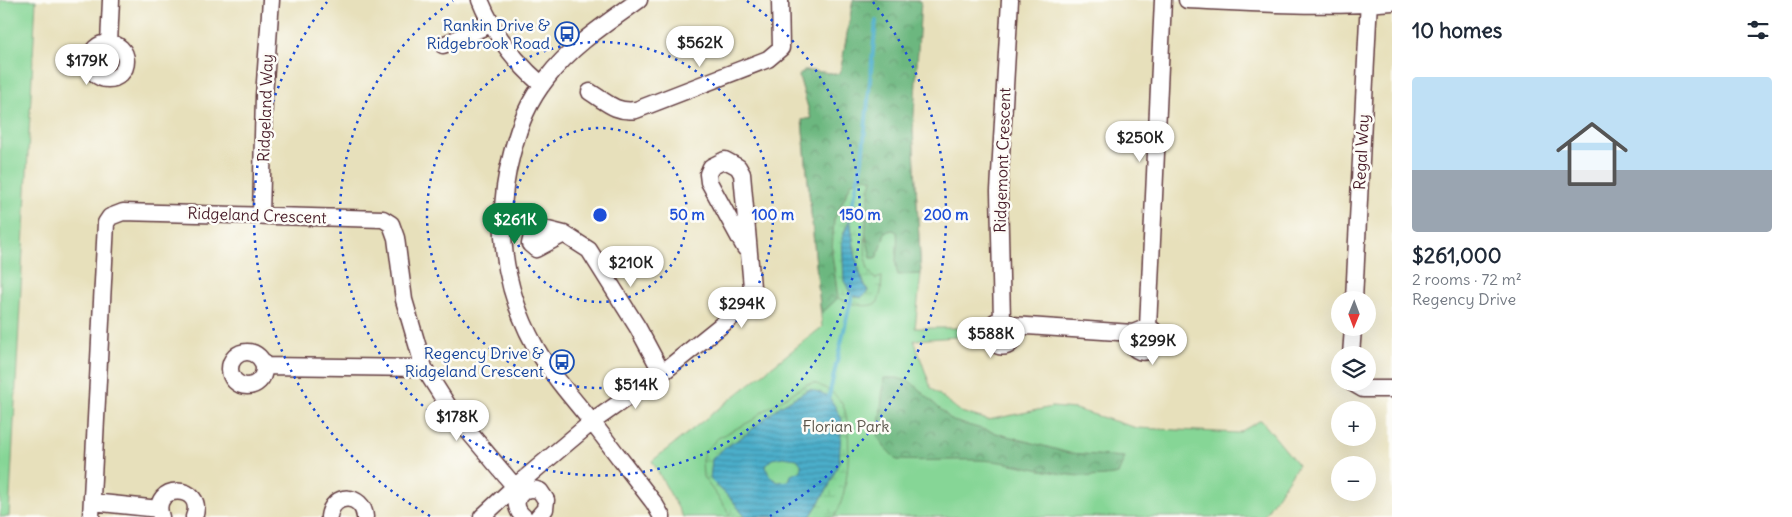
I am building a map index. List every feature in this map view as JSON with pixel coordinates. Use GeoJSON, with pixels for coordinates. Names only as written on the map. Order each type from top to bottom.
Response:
{"type":"FeatureCollection","features":[{"type":"Feature","properties":{"kind":"street"},"geometry":{"type":"LineString","coordinates":[[109,43],[111,0]]}},
{"type":"Feature","properties":{"kind":"street","name":"Ridgeland Way"},"geometry":{"type":"LineString","coordinates":[[261,216],[264,96],[271,0]]}},
{"type":"Feature","properties":{"kind":"street"},"geometry":{"type":"LineString","coordinates":[[480,0],[491,24],[510,55],[542,85]]}},
{"type":"Feature","properties":{"kind":"street"},"geometry":{"type":"LineString","coordinates":[[639,0],[578,45],[548,76],[520,123],[510,161],[502,208],[504,260],[515,304],[536,347],[562,386],[654,503],[662,517]]}},
{"type":"Feature","properties":{"kind":"street"},"geometry":{"type":"LineString","coordinates":[[590,92],[616,108],[625,111],[636,110],[768,59],[781,48],[780,0]]}},
{"type":"Feature","properties":{"kind":"street","name":"Ridgemont Crescent"},"geometry":{"type":"LineString","coordinates":[[1010,0],[998,191],[1007,322],[1140,330],[1163,0]]}},
{"type":"Feature","properties":{"kind":"street"},"geometry":{"type":"LineString","coordinates":[[1187,0],[1263,4],[1392,2]]}},
{"type":"Feature","properties":{"kind":"street","name":"Regal Way"},"geometry":{"type":"LineString","coordinates":[[1354,291],[1369,2]]}},
{"type":"Feature","properties":{"kind":"street"},"geometry":{"type":"LineString","coordinates":[[443,45],[491,24]]}},
{"type":"Feature","properties":{"kind":"street"},"geometry":{"type":"LineString","coordinates":[[482,517],[518,490],[592,422],[662,373],[744,307],[752,287],[742,174],[738,167],[725,160],[711,167],[708,174],[709,182],[745,248],[748,249]]}},
{"type":"Feature","properties":{"kind":"street","name":"Ridgeland Crescent"},"geometry":{"type":"LineString","coordinates":[[194,517],[196,507],[194,501],[186,493],[180,491],[174,491],[164,498],[160,513],[91,510],[106,223],[110,217],[123,212],[383,219],[391,224],[396,238],[404,300],[424,368],[452,412],[518,490]]}},
{"type":"Feature","properties":{"kind":"street"},"geometry":{"type":"LineString","coordinates":[[564,234],[589,250],[638,328],[662,373]]}},
{"type":"Feature","properties":{"kind":"street"},"geometry":{"type":"LineString","coordinates":[[265,366],[424,368]]}},
{"type":"Feature","properties":{"kind":"street"},"geometry":{"type":"LineString","coordinates":[[1376,389],[1392,389]]}},
{"type":"Feature","properties":{"kind":"street"},"geometry":{"type":"LineString","coordinates":[[518,490],[535,489],[543,495],[546,500],[545,509],[538,517]]}},
{"type":"Feature","properties":{"kind":"street"},"geometry":{"type":"LineString","coordinates":[[518,490],[517,507],[524,517]]}},
{"type":"Feature","properties":{"kind":"street"},"geometry":{"type":"LineString","coordinates":[[329,517],[333,506],[346,498],[360,504],[365,517]]}},
{"type":"Feature","properties":{"kind":"green space"},"geometry":{"type":"Polygon","coordinates":[[[0,0],[36,0],[9,517],[0,517],[0,0]]]}},
{"type":"Feature","properties":{"kind":"green space","name":"Florian Park"},"geometry":{"type":"Polygon","coordinates":[[[853,0],[878,0],[913,130],[921,274],[915,328],[975,328],[970,336],[914,340],[931,388],[961,412],[988,420],[1052,407],[1075,409],[1137,428],[1238,433],[1261,420],[1298,465],[1263,517],[683,517],[652,461],[822,327],[802,120],[811,118],[799,76],[804,70],[840,74],[853,0]]]}},
{"type":"Feature","properties":{"kind":"green space"},"geometry":{"type":"Polygon","coordinates":[[[853,0],[921,1],[913,131],[921,274],[898,275],[896,265],[897,232],[893,230],[885,232],[876,258],[871,258],[865,232],[868,192],[872,179],[852,182],[834,220],[832,253],[838,298],[821,314],[802,120],[811,118],[799,76],[804,70],[840,74],[853,0]]]}},
{"type":"Feature","properties":{"kind":"green space"},"geometry":{"type":"Polygon","coordinates":[[[866,177],[872,179],[866,224],[866,261],[868,269],[875,279],[882,277],[878,302],[863,306],[838,298],[832,253],[834,220],[852,182],[866,177]],[[850,219],[845,230],[843,249],[850,265],[868,291],[860,274],[850,219]]]}},
{"type":"Feature","properties":{"kind":"green space"},"geometry":{"type":"Polygon","coordinates":[[[884,378],[897,378],[911,382],[953,421],[1069,453],[1125,457],[1118,474],[1103,476],[1055,473],[993,461],[897,460],[885,448],[878,437],[884,378]]]}},
{"type":"Feature","properties":{"kind":"green space"},"geometry":{"type":"Polygon","coordinates":[[[814,383],[824,387],[837,397],[845,411],[847,422],[849,450],[846,481],[839,508],[834,517],[810,517],[829,486],[833,404],[829,396],[753,431],[712,459],[733,501],[745,517],[730,517],[726,508],[703,477],[702,460],[704,452],[718,438],[753,420],[762,412],[807,384],[814,383]]]}},
{"type":"Feature","properties":{"kind":"water"},"geometry":{"type":"Polygon","coordinates":[[[850,218],[860,274],[868,291],[861,298],[852,295],[844,281],[842,238],[850,218]]]}},
{"type":"Feature","properties":{"kind":"water"},"geometry":{"type":"Polygon","coordinates":[[[810,389],[829,396],[842,419],[839,462],[829,486],[810,517],[745,517],[733,501],[710,479],[712,459],[780,406],[810,389]],[[783,457],[772,459],[766,465],[767,471],[778,482],[789,481],[791,475],[801,471],[801,464],[797,459],[783,457]]]}},
{"type":"Feature","properties":{"kind":"waterway"},"geometry":{"type":"LineString","coordinates":[[850,218],[862,160],[876,21]]}},
{"type":"Feature","properties":{"kind":"waterway"},"geometry":{"type":"LineString","coordinates":[[829,396],[852,295]]}},
{"type":"Feature","properties":{"kind":"place","name":"Rankin Drive & Ridgebrook Road"},"geometry":{"type":"Point","coordinates":[567,34]}},
{"type":"Feature","properties":{"kind":"place","name":"Regency Drive & Ridgeland Crescent"},"geometry":{"type":"Point","coordinates":[562,362]}}]}
